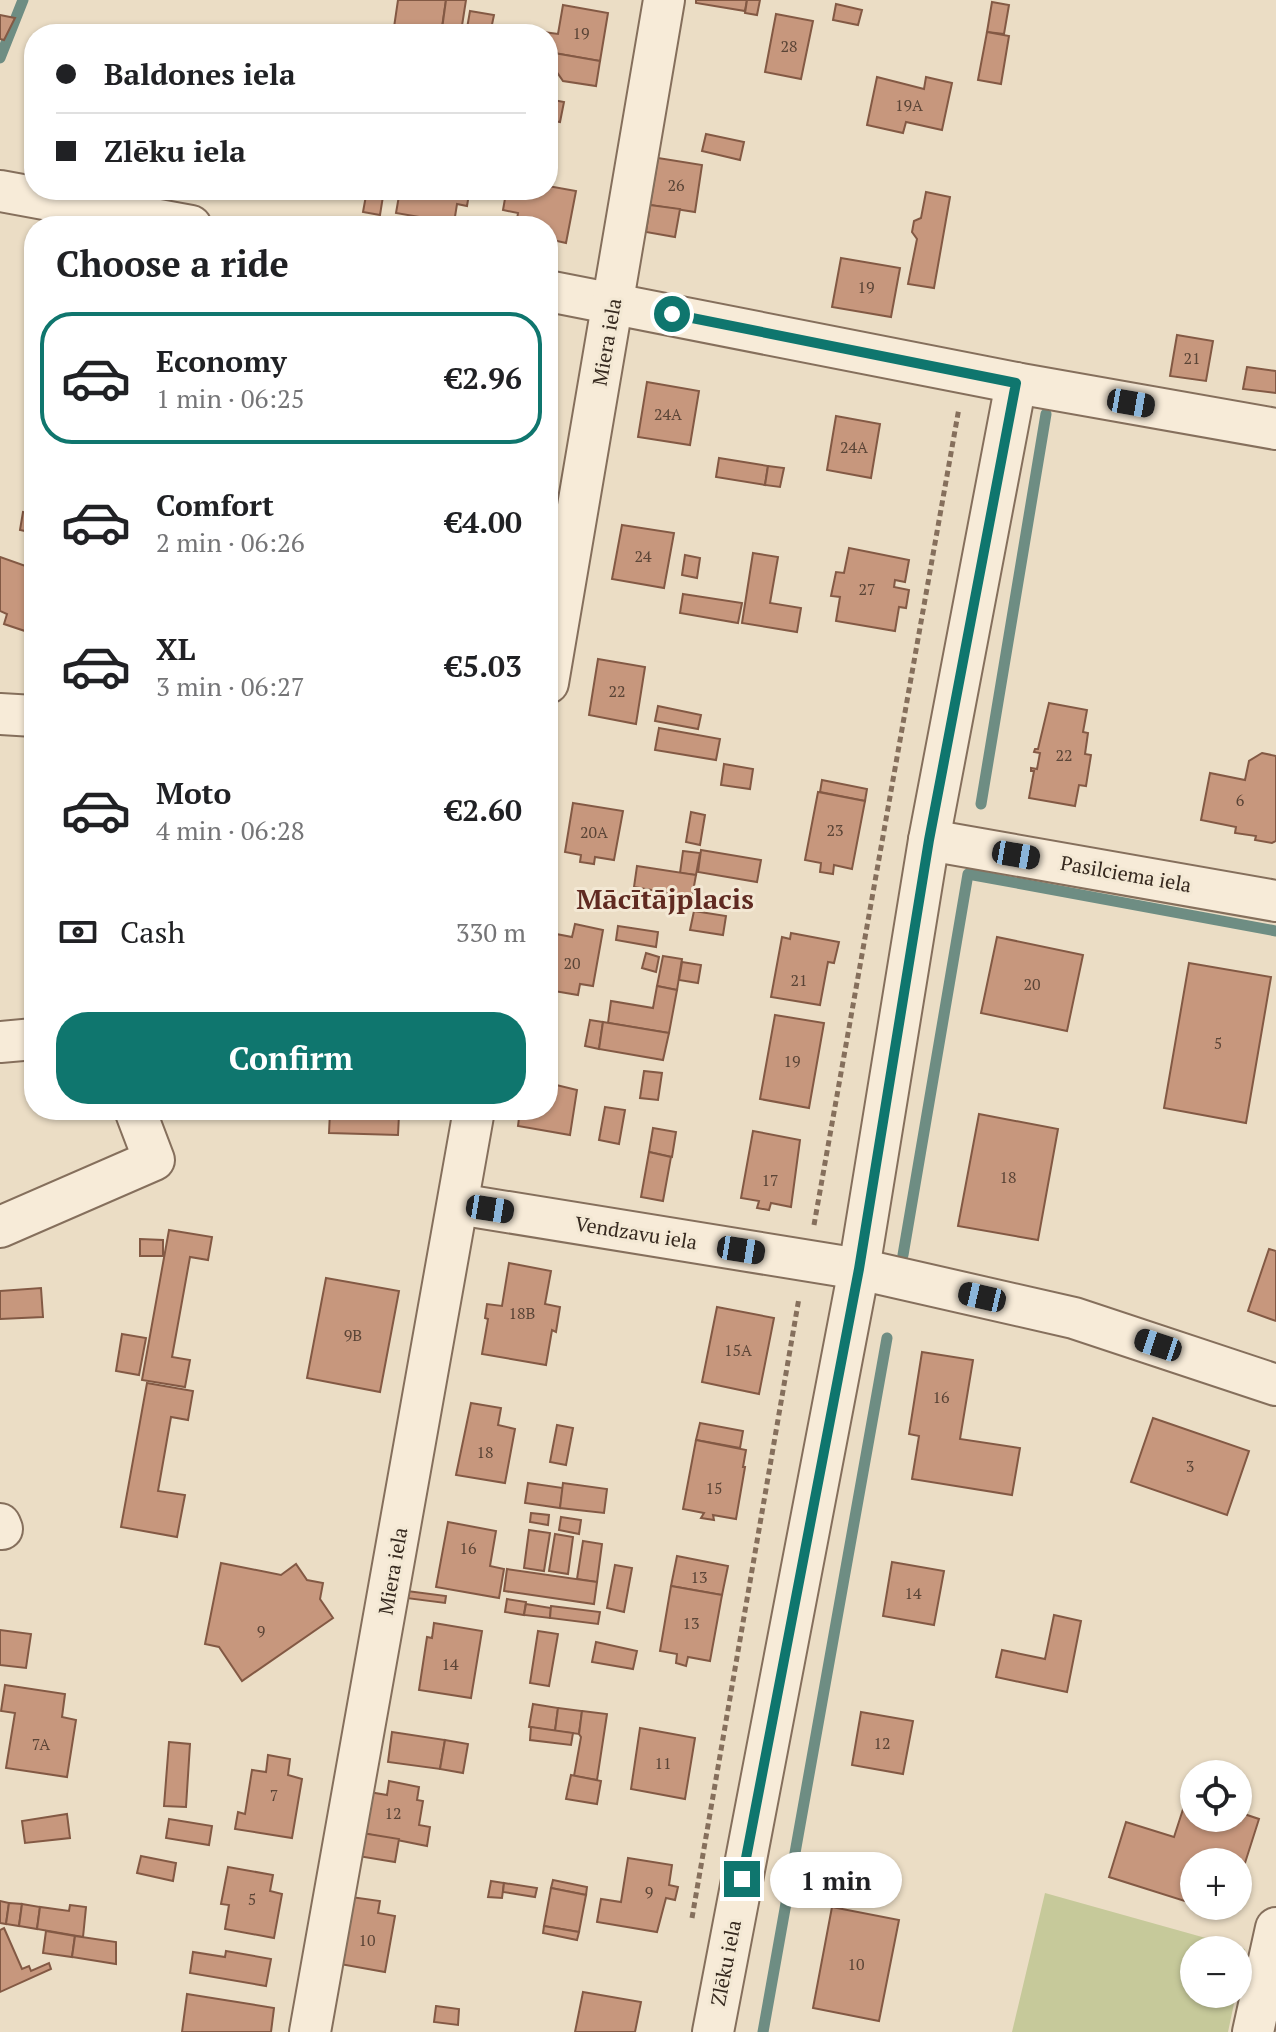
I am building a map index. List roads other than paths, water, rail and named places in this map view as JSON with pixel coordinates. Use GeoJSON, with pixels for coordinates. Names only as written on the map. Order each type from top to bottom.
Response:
{"type":"FeatureCollection","features":[{"type":"Feature","properties":{"kind":"street","name":"Miera iela"},"geometry":{"type":"LineString","coordinates":[[558,625],[664,0]]}},
{"type":"Feature","properties":{"kind":"street"},"geometry":{"type":"LineString","coordinates":[[0,191],[24,195]]}},
{"type":"Feature","properties":{"kind":"street"},"geometry":{"type":"LineString","coordinates":[[49,200],[136,216]]}},
{"type":"Feature","properties":{"kind":"street"},"geometry":{"type":"LineString","coordinates":[[558,293],[1016,383],[1276,429]]}},
{"type":"Feature","properties":{"kind":"street","name":"Zlēku iela"},"geometry":{"type":"LineString","coordinates":[[713,2032],[859,1269],[929,840],[1016,383]]}},
{"type":"Feature","properties":{"kind":"street"},"geometry":{"type":"LineString","coordinates":[[0,714],[24,715]]}},
{"type":"Feature","properties":{"kind":"street","name":"Pasilciema iela"},"geometry":{"type":"LineString","coordinates":[[929,840],[1276,901]]}},
{"type":"Feature","properties":{"kind":"street"},"geometry":{"type":"LineString","coordinates":[[0,1042],[24,1040]]}},
{"type":"Feature","properties":{"kind":"street"},"geometry":{"type":"LineString","coordinates":[[0,1227],[154,1160],[139,1120]]}},
{"type":"Feature","properties":{"kind":"street","name":"Miera iela"},"geometry":{"type":"LineString","coordinates":[[310,2032],[472,1120]]}},
{"type":"Feature","properties":{"kind":"street","name":"Vendzavu iela"},"geometry":{"type":"LineString","coordinates":[[458,1204],[859,1269],[1074,1318],[1276,1385]]}},
{"type":"Feature","properties":{"kind":"street"},"geometry":{"type":"LineString","coordinates":[[1253,2032],[1276,1928]]}},
{"type":"Feature","properties":{"kind":"waterway"},"geometry":{"type":"LineString","coordinates":[[0,58],[23,0]]}},
{"type":"Feature","properties":{"kind":"waterway"},"geometry":{"type":"LineString","coordinates":[[981,804],[1046,414]]}},
{"type":"Feature","properties":{"kind":"waterway"},"geometry":{"type":"LineString","coordinates":[[903,1255],[968,874],[1276,931]]}},
{"type":"Feature","properties":{"kind":"waterway"},"geometry":{"type":"LineString","coordinates":[[763,2032],[887,1338]]}},
{"type":"Feature","properties":{"kind":"district","name":"Mācītājplacis"},"geometry":{"type":"Point","coordinates":[665,899]}}]}
